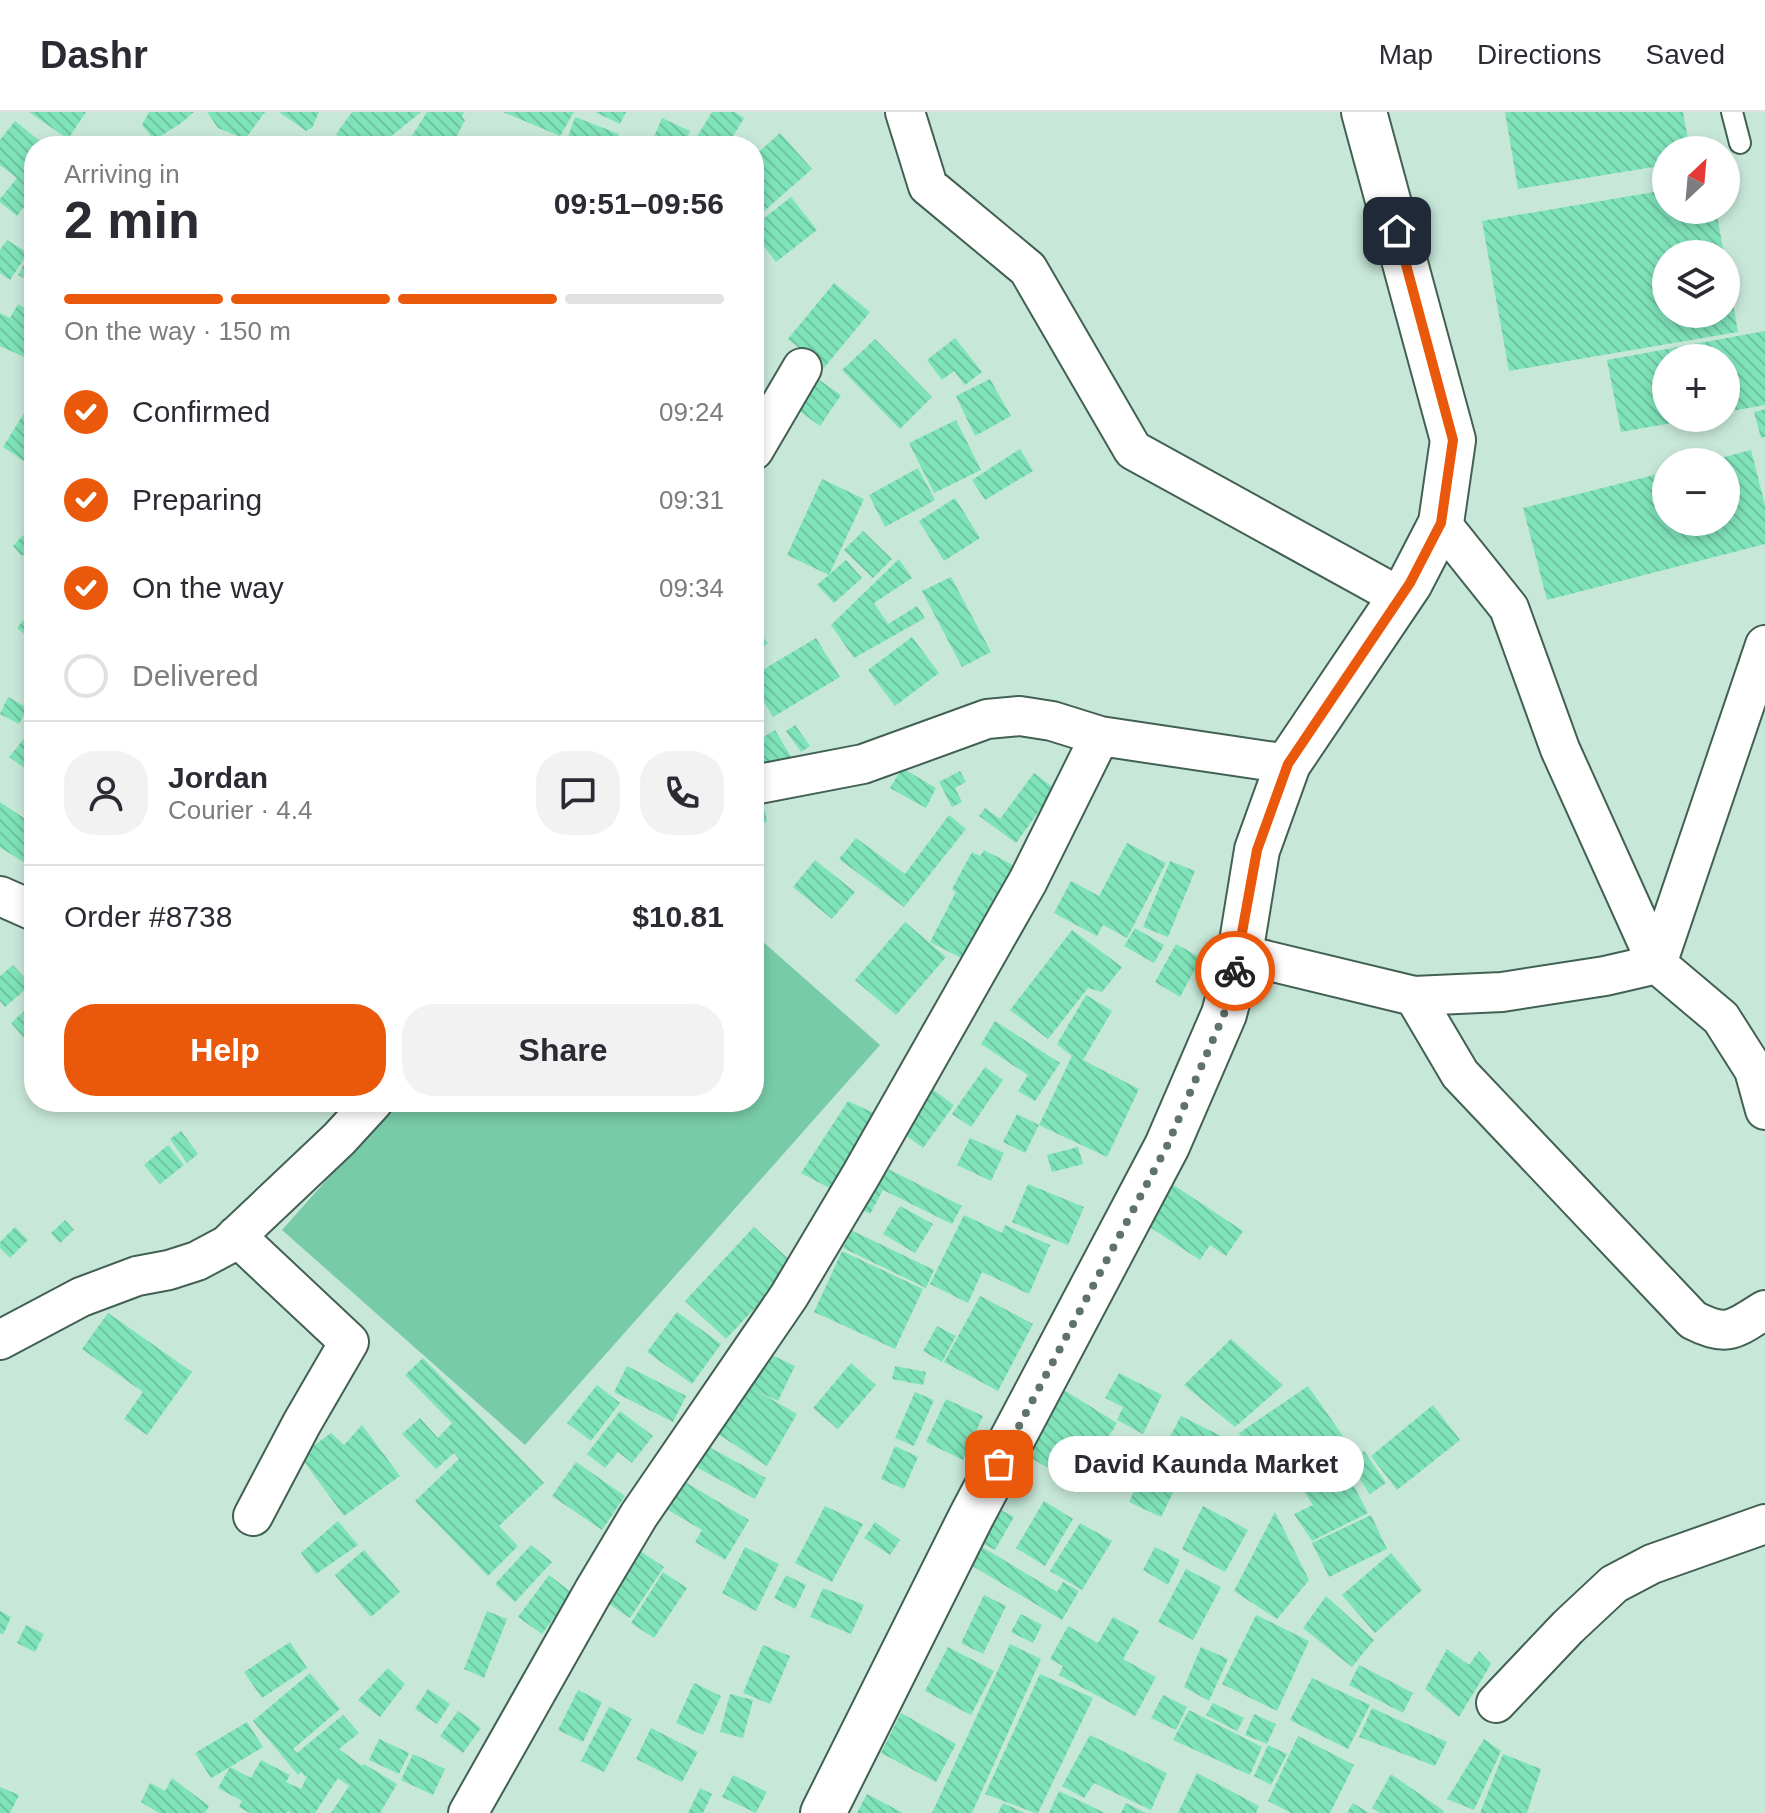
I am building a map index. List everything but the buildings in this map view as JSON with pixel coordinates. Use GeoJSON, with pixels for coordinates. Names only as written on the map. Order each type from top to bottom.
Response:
{"type":"FeatureCollection","features":[{"type":"Feature","properties":{"kind":"street"},"geometry":{"type":"LineString","coordinates":[[905,112],[928,186],[1028,269],[1133,450],[1400,597]]}},
{"type":"Feature","properties":{"kind":"street"},"geometry":{"type":"LineString","coordinates":[[823,1813],[971,1517],[1167,1146],[1224,1014],[1240,954],[1257,850],[1288,764],[1410,583],[1441,523],[1453,440],[1364,112]]}},
{"type":"Feature","properties":{"kind":"street"},"geometry":{"type":"LineString","coordinates":[[764,433],[802,368]]}},
{"type":"Feature","properties":{"kind":"street"},"geometry":{"type":"LineString","coordinates":[[1441,523],[1509,608],[1560,749],[1657,964],[1721,1018],[1754,1070],[1765,1110]]}},
{"type":"Feature","properties":{"kind":"street"},"geometry":{"type":"LineString","coordinates":[[1657,964],[1765,645]]}},
{"type":"Feature","properties":{"kind":"street"},"geometry":{"type":"LineString","coordinates":[[764,783],[863,764],[987,719],[1020,716],[1052,721],[1100,736],[1288,764]]}},
{"type":"Feature","properties":{"kind":"street"},"geometry":{"type":"LineString","coordinates":[[468,1813],[639,1515],[789,1296],[829,1229],[1028,881],[1100,736]]}},
{"type":"Feature","properties":{"kind":"street"},"geometry":{"type":"LineString","coordinates":[[0,896],[24,907]]}},
{"type":"Feature","properties":{"kind":"street"},"geometry":{"type":"LineString","coordinates":[[1240,954],[1414,996],[1502,992],[1605,976],[1657,964]]}},
{"type":"Feature","properties":{"kind":"street"},"geometry":{"type":"LineString","coordinates":[[1414,996],[1460,1074],[1693,1320],[1710,1329],[1732,1330],[1765,1310]]}},
{"type":"Feature","properties":{"kind":"street"},"geometry":{"type":"LineString","coordinates":[[0,1340],[81,1297],[137,1276],[197,1261],[227,1245],[364,1112]]}},
{"type":"Feature","properties":{"kind":"street"},"geometry":{"type":"LineString","coordinates":[[236,1236],[349,1342],[253,1516]]}},
{"type":"Feature","properties":{"kind":"street"},"geometry":{"type":"LineString","coordinates":[[1496,1703],[1614,1584],[1652,1564],[1765,1524]]}},
{"type":"Feature","properties":{"kind":"lane"},"geometry":{"type":"LineString","coordinates":[[1732,112],[1738,136]]}},
{"type":"Feature","properties":{"kind":"green space"},"geometry":{"type":"Polygon","coordinates":[[[764,943],[880,1045],[525,1445],[282,1230],[387,1112],[764,1112],[764,943]]]}},
{"type":"Feature","properties":{"kind":"way so far"},"geometry":{"type":"LineString","coordinates":[[999,1464],[1167,1146],[1224,1014],[1235,971]]}},
{"type":"Feature","properties":{"kind":"place","name":"David Kaunda Market"},"geometry":{"type":"Point","coordinates":[999,1464]}},
{"type":"Feature","properties":{"kind":"route"},"geometry":{"type":"LineString","coordinates":[[1235,971],[1257,850],[1288,764],[1410,583],[1441,523],[1453,440],[1397,231]]}}]}
